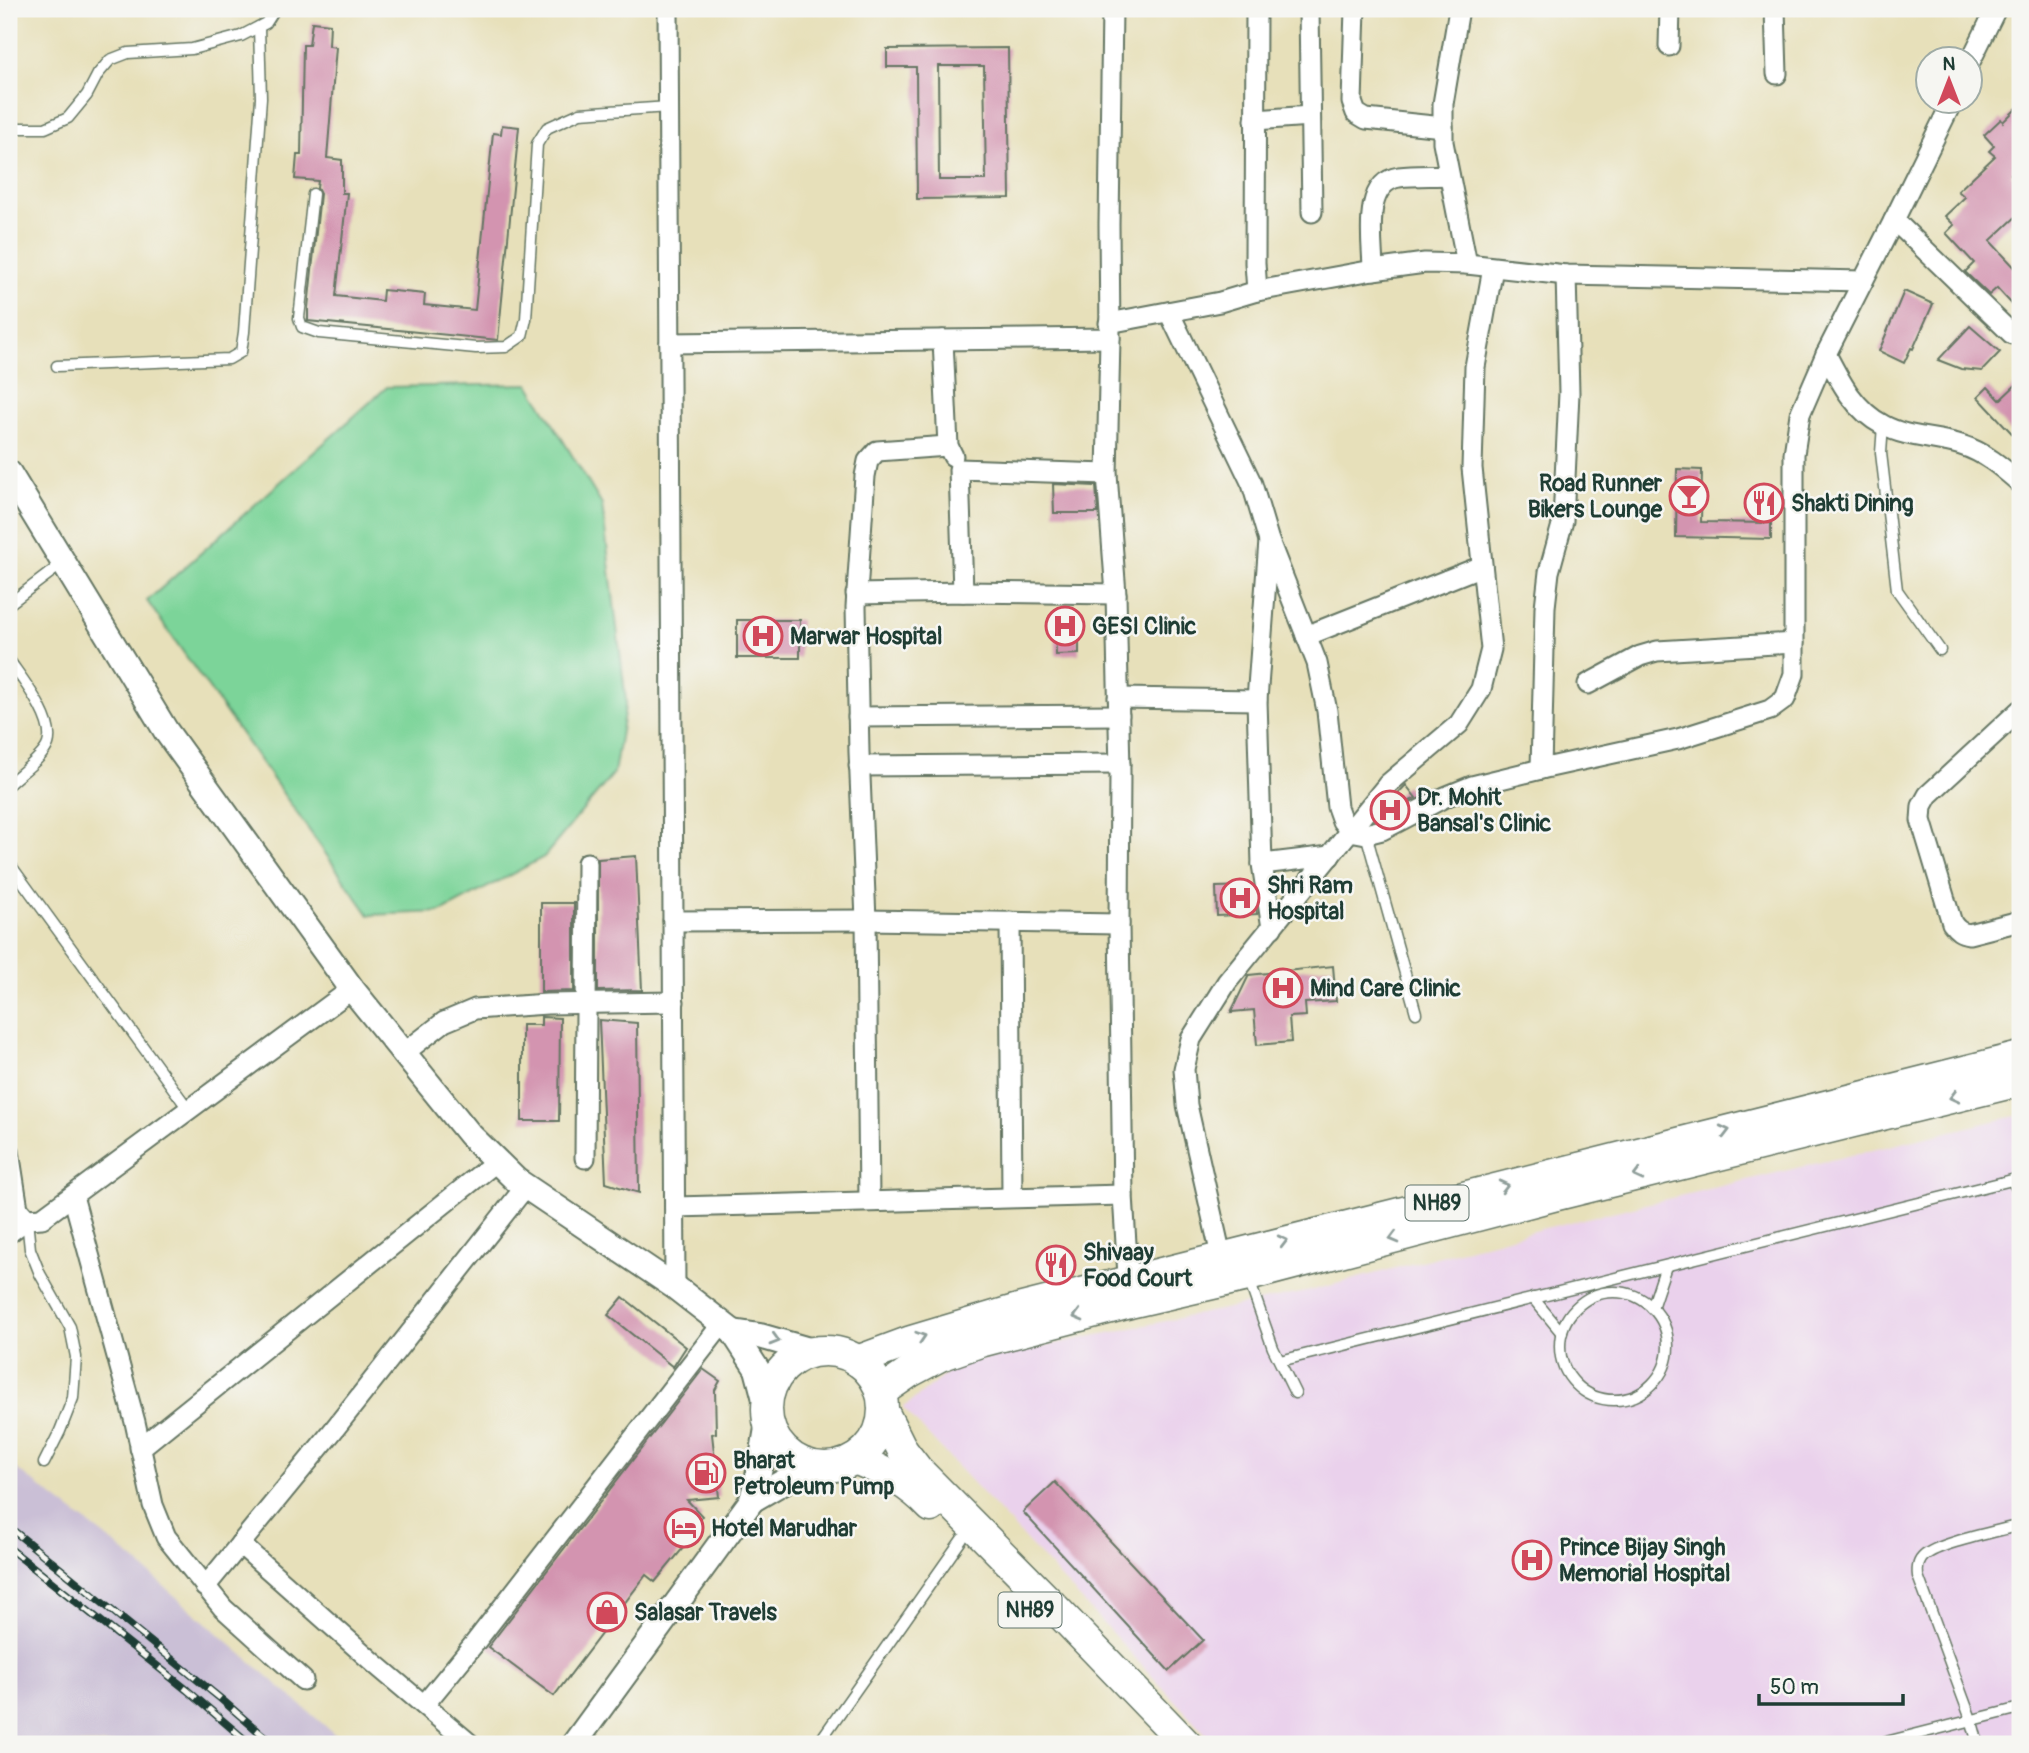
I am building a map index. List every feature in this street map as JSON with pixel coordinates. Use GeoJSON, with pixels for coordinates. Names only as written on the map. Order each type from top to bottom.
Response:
{"type":"FeatureCollection","features":[{"type":"Feature","properties":{"kind":"main road","name":"NH89"},"geometry":{"type":"LineString","coordinates":[[1186,1744],[917,1469],[903,1451],[872,1374],[857,1360],[959,1325],[1129,1292],[1234,1266],[1795,1124],[2020,1057]]}},
{"type":"Feature","properties":{"kind":"main road","name":"NH89"},"geometry":{"type":"LineString","coordinates":[[1795,1124],[2020,1081]]}},
{"type":"Feature","properties":{"kind":"main road","name":"NH89"},"geometry":{"type":"LineString","coordinates":[[882,1403],[910,1372],[940,1356],[1129,1292]]}},
{"type":"Feature","properties":{"kind":"main road"},"geometry":{"type":"LineString","coordinates":[[768,1414],[771,1387],[781,1371],[797,1358],[830,1351],[857,1360]]}},
{"type":"Feature","properties":{"kind":"main road"},"geometry":{"type":"LineString","coordinates":[[845,1463],[870,1447],[879,1432],[882,1403]]}},
{"type":"Feature","properties":{"kind":"main road","name":"NH89"},"geometry":{"type":"LineString","coordinates":[[768,1414],[777,1442],[792,1457],[812,1466],[845,1463],[884,1471],[914,1490],[1159,1744]]}},
{"type":"Feature","properties":{"kind":"street"},"geometry":{"type":"LineString","coordinates":[[668,9],[675,1287]]}},
{"type":"Feature","properties":{"kind":"street"},"geometry":{"type":"LineString","coordinates":[[1112,9],[1107,474],[1116,594],[1123,1195],[1129,1292]]}},
{"type":"Feature","properties":{"kind":"street"},"geometry":{"type":"LineString","coordinates":[[1256,9],[1257,291]]}},
{"type":"Feature","properties":{"kind":"street"},"geometry":{"type":"LineString","coordinates":[[1309,9],[1311,212]]}},
{"type":"Feature","properties":{"kind":"street"},"geometry":{"type":"LineString","coordinates":[[1355,9],[1352,102],[1356,113],[1366,119],[1443,127]]}},
{"type":"Feature","properties":{"kind":"street"},"geometry":{"type":"LineString","coordinates":[[1459,9],[1443,104],[1443,142],[1467,264]]}},
{"type":"Feature","properties":{"kind":"street"},"geometry":{"type":"LineString","coordinates":[[1669,46],[1671,9]]}},
{"type":"Feature","properties":{"kind":"street"},"geometry":{"type":"LineString","coordinates":[[1774,9],[1777,74]]}},
{"type":"Feature","properties":{"kind":"street"},"geometry":{"type":"LineString","coordinates":[[1978,46],[1996,9]]}},
{"type":"Feature","properties":{"kind":"street"},"geometry":{"type":"LineString","coordinates":[[1255,120],[1310,116]]}},
{"type":"Feature","properties":{"kind":"street"},"geometry":{"type":"LineString","coordinates":[[1169,312],[1252,484],[1269,541],[1317,663],[1327,711],[1337,807],[1342,821],[1358,832],[1382,830],[1444,797],[1472,786],[1678,739],[1770,710],[1785,699],[1794,674],[1794,454],[1800,414],[1826,354],[1945,116]]}},
{"type":"Feature","properties":{"kind":"street"},"geometry":{"type":"LineString","coordinates":[[1373,270],[1372,207],[1378,190],[1397,177],[1449,175]]}},
{"type":"Feature","properties":{"kind":"street"},"geometry":{"type":"LineString","coordinates":[[1894,220],[2012,334]]}},
{"type":"Feature","properties":{"kind":"street"},"geometry":{"type":"LineString","coordinates":[[670,343],[943,340],[1110,330],[1169,312],[1220,302],[1257,291],[1425,263],[1467,264],[1566,275],[1863,281]]}},
{"type":"Feature","properties":{"kind":"street"},"geometry":{"type":"LineString","coordinates":[[1234,1266],[1187,1105],[1184,1069],[1191,1039],[1227,982],[1330,856],[1358,832],[1388,784],[1459,724],[1481,689],[1491,649],[1472,468],[1475,367],[1493,268]]}},
{"type":"Feature","properties":{"kind":"street"},"geometry":{"type":"LineString","coordinates":[[1541,769],[1545,607],[1549,572],[1563,521],[1569,393],[1566,275]]}},
{"type":"Feature","properties":{"kind":"street"},"geometry":{"type":"LineString","coordinates":[[943,340],[948,446],[959,469],[963,592]]}},
{"type":"Feature","properties":{"kind":"street"},"geometry":{"type":"LineString","coordinates":[[1826,354],[1846,392],[1863,410],[1883,425],[1909,434],[1962,445],[1995,461],[2020,483]]}},
{"type":"Feature","properties":{"kind":"street"},"geometry":{"type":"LineString","coordinates":[[869,1200],[866,920],[859,766],[856,594],[865,476],[869,461],[877,451],[948,446]]}},
{"type":"Feature","properties":{"kind":"street"},"geometry":{"type":"LineString","coordinates":[[959,469],[1107,474]]}},
{"type":"Feature","properties":{"kind":"street"},"geometry":{"type":"LineString","coordinates":[[9,473],[166,731],[352,989],[470,1135],[516,1180],[675,1287],[728,1328],[757,1369],[768,1414],[761,1464],[752,1500],[575,1744]]}},
{"type":"Feature","properties":{"kind":"street"},"geometry":{"type":"LineString","coordinates":[[1269,541],[1257,700],[1262,864],[1272,928]]}},
{"type":"Feature","properties":{"kind":"street"},"geometry":{"type":"LineString","coordinates":[[1306,636],[1482,566]]}},
{"type":"Feature","properties":{"kind":"street"},"geometry":{"type":"LineString","coordinates":[[856,594],[1116,594]]}},
{"type":"Feature","properties":{"kind":"street"},"geometry":{"type":"LineString","coordinates":[[1588,684],[1640,656],[1657,651],[1794,643]]}},
{"type":"Feature","properties":{"kind":"street"},"geometry":{"type":"LineString","coordinates":[[858,718],[1257,700]]}},
{"type":"Feature","properties":{"kind":"street"},"geometry":{"type":"LineString","coordinates":[[2020,710],[1928,795],[1922,806],[1921,820],[1956,929],[1969,934],[2020,921]]}},
{"type":"Feature","properties":{"kind":"street"},"geometry":{"type":"LineString","coordinates":[[859,766],[1120,764]]}},
{"type":"Feature","properties":{"kind":"street"},"geometry":{"type":"LineString","coordinates":[[1262,864],[1330,856]]}},
{"type":"Feature","properties":{"kind":"street"},"geometry":{"type":"LineString","coordinates":[[585,1158],[587,863]]}},
{"type":"Feature","properties":{"kind":"street"},"geometry":{"type":"LineString","coordinates":[[673,921],[866,920],[1119,924]]}},
{"type":"Feature","properties":{"kind":"street"},"geometry":{"type":"LineString","coordinates":[[1010,922],[1012,1197]]}},
{"type":"Feature","properties":{"kind":"street"},"geometry":{"type":"LineString","coordinates":[[9,1233],[27,1219],[42,1218],[73,1196],[352,989]]}},
{"type":"Feature","properties":{"kind":"street"},"geometry":{"type":"LineString","coordinates":[[404,1053],[444,1022],[475,1009],[674,1002]]}},
{"type":"Feature","properties":{"kind":"street"},"geometry":{"type":"LineString","coordinates":[[9,1150],[18,1209],[27,1219]]}},
{"type":"Feature","properties":{"kind":"street"},"geometry":{"type":"LineString","coordinates":[[140,1448],[497,1161]]}},
{"type":"Feature","properties":{"kind":"street"},"geometry":{"type":"LineString","coordinates":[[205,1587],[332,1432],[526,1186]]}},
{"type":"Feature","properties":{"kind":"street"},"geometry":{"type":"LineString","coordinates":[[675,1206],[1123,1195]]}},
{"type":"Feature","properties":{"kind":"street"},"geometry":{"type":"LineString","coordinates":[[73,1196],[135,1422],[153,1505],[166,1537],[223,1608],[303,1680]]}},
{"type":"Feature","properties":{"kind":"street"},"geometry":{"type":"LineString","coordinates":[[728,1328],[816,1352]]}},
{"type":"Feature","properties":{"kind":"street"},"geometry":{"type":"LineString","coordinates":[[424,1705],[728,1328]]}},
{"type":"Feature","properties":{"kind":"street"},"geometry":{"type":"LineString","coordinates":[[752,1500],[795,1475],[845,1463]]}},
{"type":"Feature","properties":{"kind":"street"},"geometry":{"type":"LineString","coordinates":[[240,1544],[470,1744]]}},
{"type":"Feature","properties":{"kind":"lane"},"geometry":{"type":"LineString","coordinates":[[9,128],[45,128],[68,118],[110,60],[128,53],[192,48],[241,36],[265,23],[275,9]]}},
{"type":"Feature","properties":{"kind":"lane"},"geometry":{"type":"LineString","coordinates":[[57,366],[229,359],[241,352],[261,99],[259,27]]}},
{"type":"Feature","properties":{"kind":"lane"},"geometry":{"type":"LineString","coordinates":[[313,194],[299,318],[302,327],[319,333],[477,348],[506,347],[523,336],[537,144],[547,128],[580,113],[669,107]]}},
{"type":"Feature","properties":{"kind":"lane"},"geometry":{"type":"LineString","coordinates":[[1883,425],[1881,453],[1897,590],[1940,650]]}},
{"type":"Feature","properties":{"kind":"lane"},"geometry":{"type":"LineString","coordinates":[[9,604],[63,562]]}},
{"type":"Feature","properties":{"kind":"lane"},"geometry":{"type":"LineString","coordinates":[[9,660],[27,685],[48,724],[49,742],[44,751],[9,784]]}},
{"type":"Feature","properties":{"kind":"lane"},"geometry":{"type":"LineString","coordinates":[[1358,832],[1416,1013]]}},
{"type":"Feature","properties":{"kind":"lane"},"geometry":{"type":"LineString","coordinates":[[9,863],[189,1110]]}},
{"type":"Feature","properties":{"kind":"lane"},"geometry":{"type":"LineString","coordinates":[[1280,1361],[2016,1179],[2020,1194]]}},
{"type":"Feature","properties":{"kind":"lane"},"geometry":{"type":"LineString","coordinates":[[27,1219],[30,1249],[40,1274],[70,1327],[76,1357],[73,1398],[44,1463]]}},
{"type":"Feature","properties":{"kind":"lane"},"geometry":{"type":"LineString","coordinates":[[1234,1266],[1295,1393]]}},
{"type":"Feature","properties":{"kind":"lane"},"geometry":{"type":"LineString","coordinates":[[1652,1308],[1666,1266]]}},
{"type":"Feature","properties":{"kind":"lane"},"geometry":{"type":"LineString","coordinates":[[1622,1292],[1640,1298],[1652,1308],[1664,1325],[1669,1342],[1667,1360],[1659,1377],[1647,1389],[1632,1397],[1615,1400],[1598,1397],[1582,1390],[1570,1377],[1562,1362],[1562,1333],[1573,1311],[1587,1299],[1604,1293],[1622,1292]]}},
{"type":"Feature","properties":{"kind":"lane"},"geometry":{"type":"LineString","coordinates":[[1533,1298],[1562,1333]]}},
{"type":"Feature","properties":{"kind":"lane"},"geometry":{"type":"LineString","coordinates":[[1978,1744],[1917,1576],[1917,1567],[1922,1556],[1937,1548],[2020,1525]]}},
{"type":"Feature","properties":{"kind":"lane"},"geometry":{"type":"LineString","coordinates":[[818,1744],[962,1539]]}},
{"type":"Feature","properties":{"kind":"lane"},"geometry":{"type":"LineString","coordinates":[[1878,1744],[2020,1708]]}},
{"type":"Feature","properties":{"kind":"shaded area","name":"Prince Bijay Singh Memorial Hospital"},"geometry":{"type":"Polygon","coordinates":[[[2020,1115],[2020,1744],[1215,1744],[903,1408],[959,1364],[1310,1291],[1541,1229],[2020,1115]]]}},
{"type":"Feature","properties":{"kind":"shaded area"},"geometry":{"type":"Polygon","coordinates":[[[9,1463],[114,1543],[346,1744],[9,1744],[9,1463]]]}},
{"type":"Feature","properties":{"kind":"green space"},"geometry":{"type":"Polygon","coordinates":[[[529,384],[602,505],[626,701],[614,773],[544,857],[441,912],[369,915],[147,601],[387,387],[529,384]]]}},
{"type":"Feature","properties":{"kind":"building"},"geometry":{"type":"Polygon","coordinates":[[[312,22],[330,24],[329,46],[336,47],[327,158],[342,160],[342,193],[347,193],[336,296],[382,301],[383,290],[425,294],[424,305],[475,310],[493,133],[501,134],[502,125],[519,127],[498,340],[308,321],[320,194],[318,181],[295,179],[297,155],[301,155],[303,45],[309,45],[312,22]]]}},
{"type":"Feature","properties":{"kind":"building"},"geometry":{"type":"Polygon","coordinates":[[[1008,48],[1010,198],[917,199],[916,67],[887,67],[887,49],[1008,48]],[[938,66],[939,180],[986,180],[984,66],[938,66]]]}},
{"type":"Feature","properties":{"kind":"building"},"geometry":{"type":"Polygon","coordinates":[[[2020,105],[2020,165],[2011,174],[2020,184],[2020,213],[1990,241],[2020,273],[2020,313],[1997,288],[1989,295],[1965,272],[1974,263],[1946,233],[1954,225],[1945,216],[1965,197],[1958,191],[1995,156],[1989,151],[1994,146],[1984,135],[2001,119],[2003,122],[2020,105]]]}},
{"type":"Feature","properties":{"kind":"building"},"geometry":{"type":"Polygon","coordinates":[[[1904,291],[1933,304],[1904,363],[1879,351],[1904,291]]]}},
{"type":"Feature","properties":{"kind":"building"},"geometry":{"type":"Polygon","coordinates":[[[1970,326],[2000,352],[1982,371],[1961,369],[1938,360],[1970,326]]]}},
{"type":"Feature","properties":{"kind":"building"},"geometry":{"type":"Polygon","coordinates":[[[2020,381],[2020,442],[1978,397],[1988,387],[2000,400],[2020,381]]]}},
{"type":"Feature","properties":{"kind":"building","name":"Road Runner Bikers Lounge"},"geometry":{"type":"Polygon","coordinates":[[[1677,469],[1702,470],[1701,522],[1771,523],[1771,539],[1676,537],[1677,469]]]}},
{"type":"Feature","properties":{"kind":"building"},"geometry":{"type":"Polygon","coordinates":[[[1053,484],[1096,486],[1098,513],[1054,513],[1053,484]]]}},
{"type":"Feature","properties":{"kind":"building"},"geometry":{"type":"Polygon","coordinates":[[[1055,610],[1073,610],[1073,639],[1079,639],[1079,654],[1056,655],[1055,610]]]}},
{"type":"Feature","properties":{"kind":"building"},"geometry":{"type":"Polygon","coordinates":[[[737,620],[800,620],[800,658],[737,658],[737,620]]]}},
{"type":"Feature","properties":{"kind":"building"},"geometry":{"type":"Polygon","coordinates":[[[1406,785],[1416,798],[1389,812],[1384,808],[1406,785]]]}},
{"type":"Feature","properties":{"kind":"building"},"geometry":{"type":"Polygon","coordinates":[[[636,856],[642,990],[598,991],[598,859],[636,856]]]}},
{"type":"Feature","properties":{"kind":"building"},"geometry":{"type":"Polygon","coordinates":[[[1253,886],[1257,914],[1217,916],[1216,887],[1253,886]]]}},
{"type":"Feature","properties":{"kind":"building"},"geometry":{"type":"Polygon","coordinates":[[[541,903],[574,903],[574,991],[541,992],[541,903]]]}},
{"type":"Feature","properties":{"kind":"building"},"geometry":{"type":"Polygon","coordinates":[[[1333,966],[1336,1001],[1305,1003],[1306,1016],[1289,1017],[1291,1042],[1257,1045],[1254,1010],[1231,1012],[1249,975],[1333,966]]]}},
{"type":"Feature","properties":{"kind":"building"},"geometry":{"type":"Polygon","coordinates":[[[541,1017],[560,1018],[559,1121],[522,1121],[522,1025],[541,1025],[541,1017]]]}},
{"type":"Feature","properties":{"kind":"building"},"geometry":{"type":"Polygon","coordinates":[[[599,1020],[637,1023],[639,1193],[606,1183],[599,1020]]]}},
{"type":"Feature","properties":{"kind":"building"},"geometry":{"type":"Polygon","coordinates":[[[623,1297],[686,1347],[673,1367],[608,1315],[623,1297]]]}},
{"type":"Feature","properties":{"kind":"building"},"geometry":{"type":"Polygon","coordinates":[[[703,1369],[720,1381],[715,1390],[716,1433],[712,1434],[719,1497],[687,1500],[702,1516],[684,1547],[655,1582],[646,1575],[554,1696],[488,1647],[703,1369]]]}},
{"type":"Feature","properties":{"kind":"building"},"geometry":{"type":"Polygon","coordinates":[[[1055,1482],[1203,1640],[1169,1671],[1023,1512],[1055,1482]]]}},
{"type":"Feature","properties":{"kind":"railway"},"geometry":{"type":"LineString","coordinates":[[9,1527],[273,1744]]}},
{"type":"Feature","properties":{"kind":"railway"},"geometry":{"type":"LineString","coordinates":[[9,1548],[187,1690],[250,1744]]}},
{"type":"Feature","properties":{"kind":"place","name":"Road Runner Bikers Lounge"},"geometry":{"type":"Point","coordinates":[1689,496]}},
{"type":"Feature","properties":{"kind":"place","name":"Shakti Dining"},"geometry":{"type":"Point","coordinates":[1764,503]}},
{"type":"Feature","properties":{"kind":"place","name":"GESI Clinic"},"geometry":{"type":"Point","coordinates":[1065,626]}},
{"type":"Feature","properties":{"kind":"place","name":"Marwar Hospital"},"geometry":{"type":"Point","coordinates":[763,636]}},
{"type":"Feature","properties":{"kind":"place","name":"Dr. Mohit Bansal's Clinic"},"geometry":{"type":"Point","coordinates":[1390,810]}},
{"type":"Feature","properties":{"kind":"place","name":"Shri Ram Hospital"},"geometry":{"type":"Point","coordinates":[1240,898]}},
{"type":"Feature","properties":{"kind":"place","name":"Mind Care Clinic"},"geometry":{"type":"Point","coordinates":[1283,988]}},
{"type":"Feature","properties":{"kind":"place","name":"Shivaay Food Court"},"geometry":{"type":"Point","coordinates":[1056,1265]}},
{"type":"Feature","properties":{"kind":"place","name":"Bharat Petroleum Pump"},"geometry":{"type":"Point","coordinates":[706,1473]}},
{"type":"Feature","properties":{"kind":"place","name":"Hotel Marudhar"},"geometry":{"type":"Point","coordinates":[684,1528]}},
{"type":"Feature","properties":{"kind":"place","name":"Prince Bijay Singh Memorial Hospital"},"geometry":{"type":"Point","coordinates":[1532,1560]}},
{"type":"Feature","properties":{"kind":"place","name":"Salasar Travels"},"geometry":{"type":"Point","coordinates":[607,1612]}}]}
